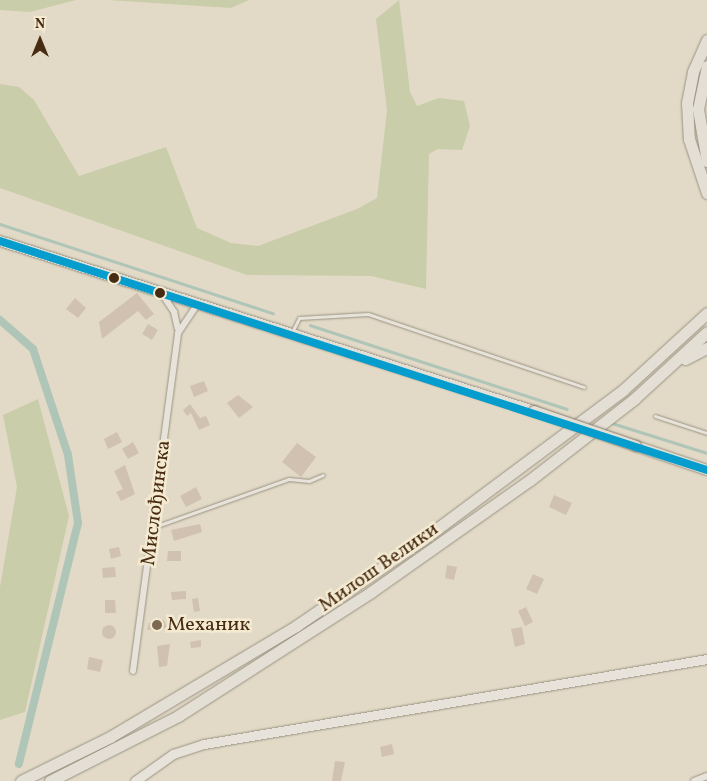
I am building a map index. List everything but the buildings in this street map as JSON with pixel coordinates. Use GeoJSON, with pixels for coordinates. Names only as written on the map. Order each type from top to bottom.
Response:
{"type":"FeatureCollection","features":[{"type":"Feature","properties":{"kind":"highway"},"geometry":{"type":"LineString","coordinates":[[707,40],[693,72],[687,103],[689,138],[707,193]]}},
{"type":"Feature","properties":{"kind":"highway"},"geometry":{"type":"LineString","coordinates":[[707,66],[698,108],[707,162]]}},
{"type":"Feature","properties":{"kind":"highway","name":"Милош Велики"},"geometry":{"type":"LineString","coordinates":[[21,781],[167,705],[320,610],[623,390],[707,313]]}},
{"type":"Feature","properties":{"kind":"highway","name":"Милош Велики"},"geometry":{"type":"LineString","coordinates":[[50,781],[185,712],[372,592],[530,480],[677,363],[707,332]]}},
{"type":"Feature","properties":{"kind":"highway"},"geometry":{"type":"LineString","coordinates":[[677,363],[707,348]]}},
{"type":"Feature","properties":{"kind":"main road"},"geometry":{"type":"LineString","coordinates":[[0,240],[292,336],[534,411],[707,470]]}},
{"type":"Feature","properties":{"kind":"main road"},"geometry":{"type":"LineString","coordinates":[[134,781],[173,754],[204,744],[707,659]]}},
{"type":"Feature","properties":{"kind":"street","name":"Мислођинска"},"geometry":{"type":"LineString","coordinates":[[133,671],[154,527],[178,333],[174,312],[161,293]]}},
{"type":"Feature","properties":{"kind":"street","name":"Мислођинска"},"geometry":{"type":"LineString","coordinates":[[178,333],[197,305]]}},
{"type":"Feature","properties":{"kind":"street"},"geometry":{"type":"LineString","coordinates":[[694,781],[707,776]]}},
{"type":"Feature","properties":{"kind":"lane"},"geometry":{"type":"LineString","coordinates":[[292,336],[299,318],[368,314],[584,387]]}},
{"type":"Feature","properties":{"kind":"lane"},"geometry":{"type":"LineString","coordinates":[[655,416],[707,433]]}},
{"type":"Feature","properties":{"kind":"lane"},"geometry":{"type":"LineString","coordinates":[[154,527],[289,479],[310,481],[323,475]]}},
{"type":"Feature","properties":{"kind":"green space"},"geometry":{"type":"Polygon","coordinates":[[[0,0],[76,0],[30,12],[0,10],[0,0]]]}},
{"type":"Feature","properties":{"kind":"green space"},"geometry":{"type":"Polygon","coordinates":[[[108,0],[249,0],[231,8],[108,0]]]}},
{"type":"Feature","properties":{"kind":"green space"},"geometry":{"type":"Polygon","coordinates":[[[399,0],[410,92],[417,106],[439,98],[464,101],[470,126],[462,150],[438,149],[429,154],[426,289],[371,276],[247,275],[0,188],[0,84],[19,87],[34,100],[79,176],[166,147],[197,228],[231,243],[258,246],[357,209],[377,198],[387,110],[376,19],[399,0]]]}},
{"type":"Feature","properties":{"kind":"green space"},"geometry":{"type":"Polygon","coordinates":[[[38,399],[69,516],[25,712],[0,720],[0,587],[17,487],[3,415],[38,399]]]}},
{"type":"Feature","properties":{"kind":"waterway"},"geometry":{"type":"LineString","coordinates":[[0,224],[273,313]]}},
{"type":"Feature","properties":{"kind":"waterway"},"geometry":{"type":"LineString","coordinates":[[0,320],[33,349],[68,455],[78,523],[19,764]]}},
{"type":"Feature","properties":{"kind":"waterway"},"geometry":{"type":"LineString","coordinates":[[310,325],[567,409]]}},
{"type":"Feature","properties":{"kind":"waterway"},"geometry":{"type":"LineString","coordinates":[[612,423],[707,453]]}},
{"type":"Feature","properties":{"kind":"transit line"},"geometry":{"type":"LineString","coordinates":[[0,241],[707,470]]}},
{"type":"Feature","properties":{"kind":"place","name":"Механик"},"geometry":{"type":"Point","coordinates":[157,625]}}]}
